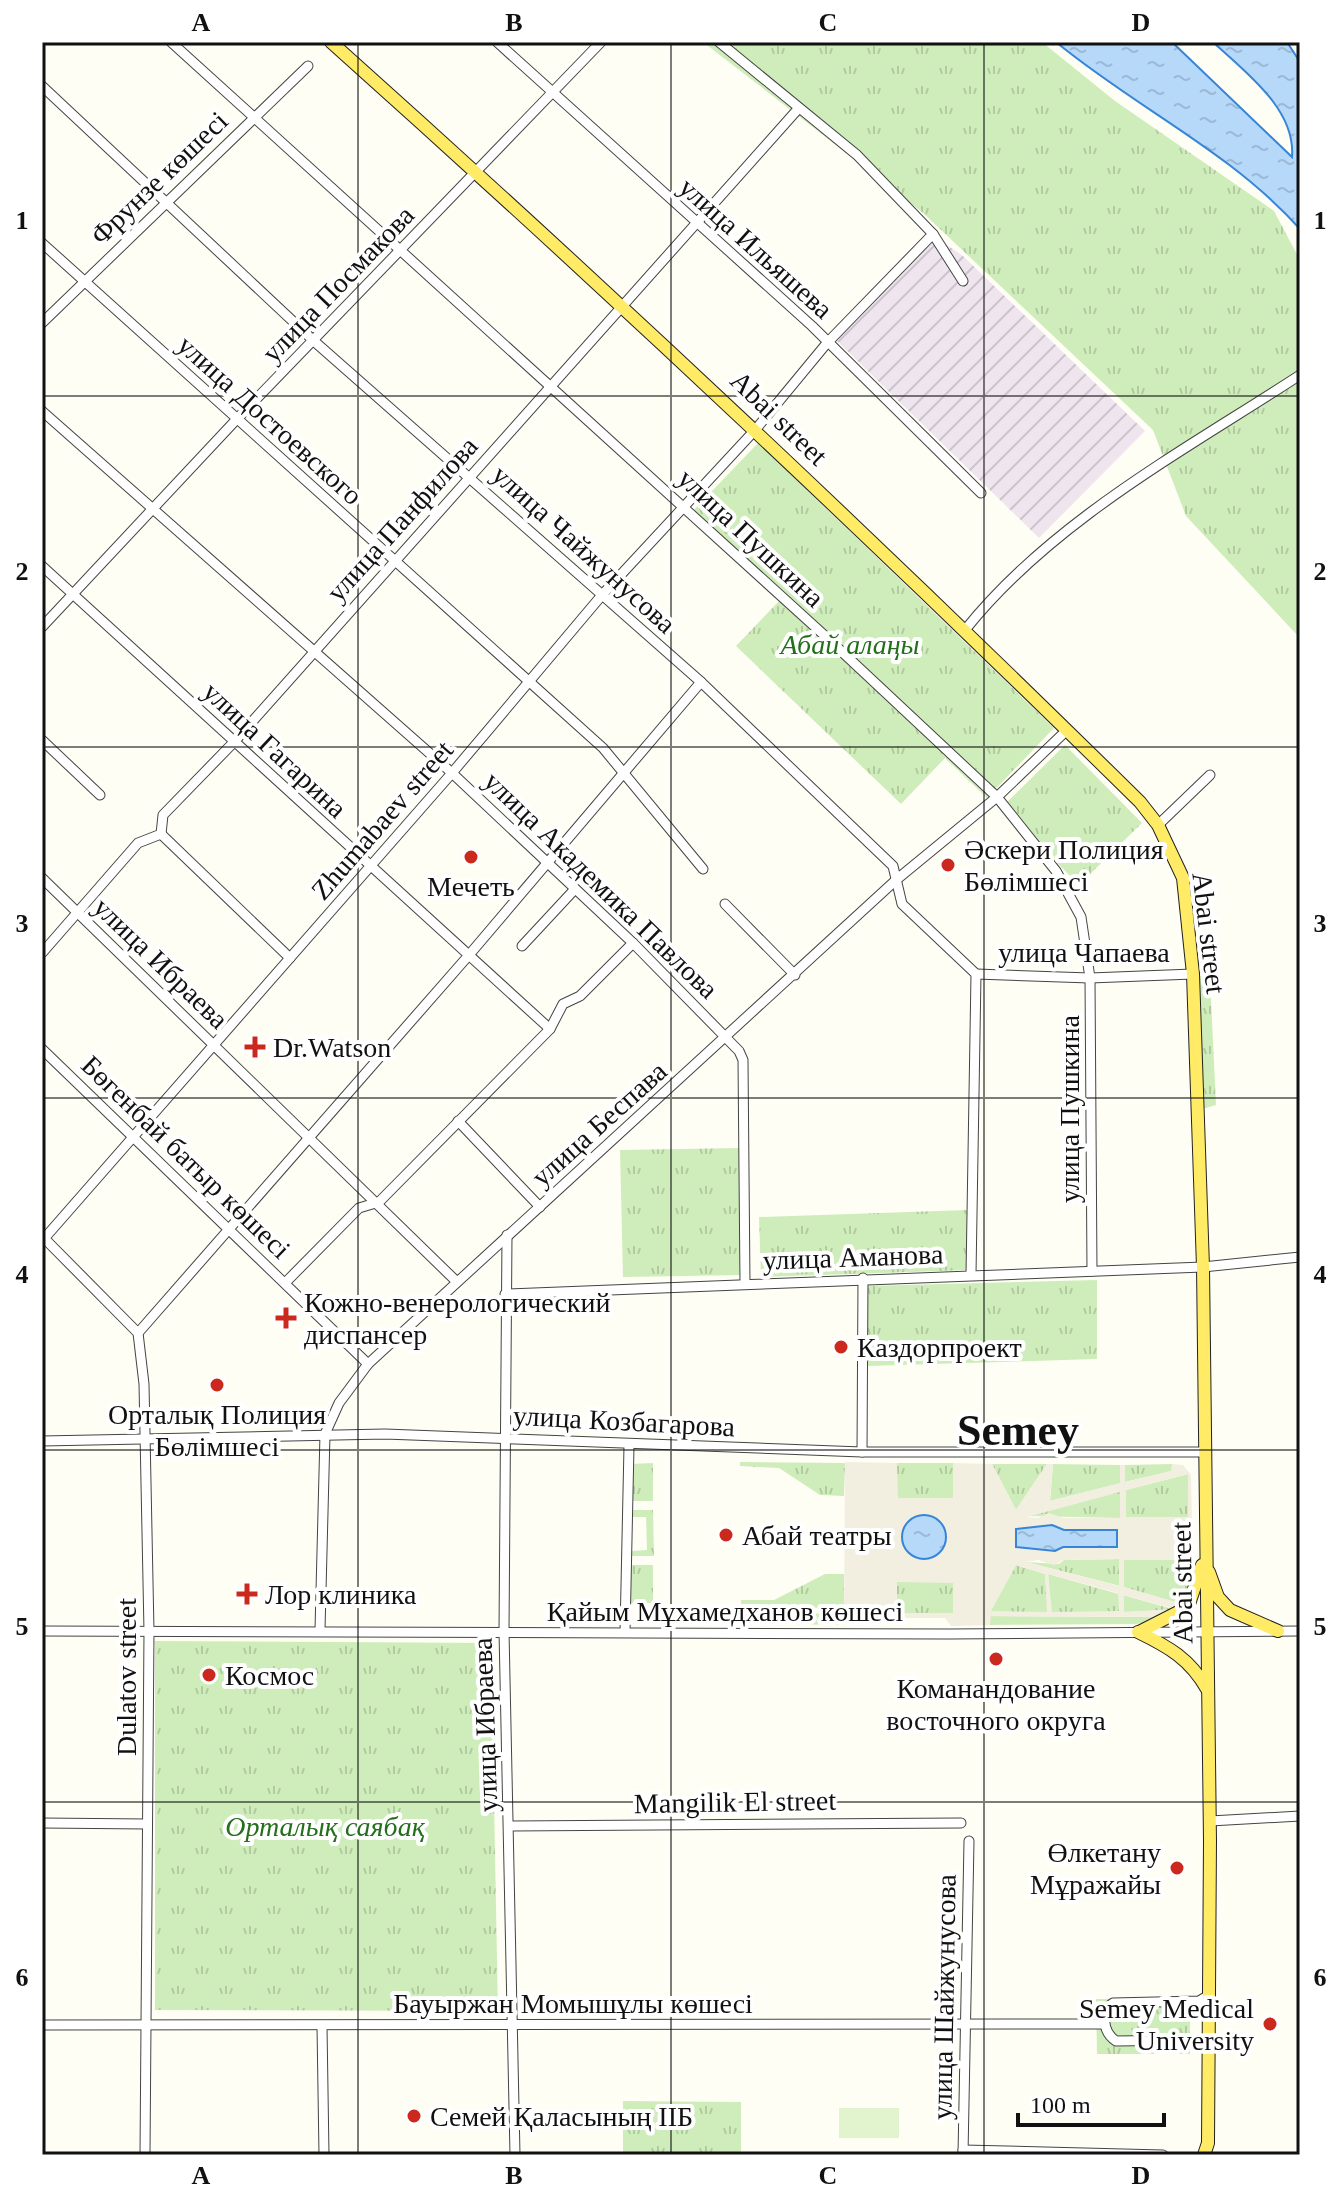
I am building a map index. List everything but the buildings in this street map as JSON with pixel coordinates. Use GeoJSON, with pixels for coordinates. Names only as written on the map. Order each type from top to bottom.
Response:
{"type":"FeatureCollection","features":[{"type":"Feature","properties":{"kind":"main road","name":"Abai street"},"geometry":{"type":"LineString","coordinates":[[333,43],[756,429],[1067,730],[1158,825],[1183,878],[1193,974],[1203,1267],[1210,1821],[1209,2151]]}},
{"type":"Feature","properties":{"kind":"main road"},"geometry":{"type":"LineString","coordinates":[[1205,1558],[1218,1597],[1230,1610],[1278,1631]]}},
{"type":"Feature","properties":{"kind":"main road"},"geometry":{"type":"LineString","coordinates":[[1139,1632],[1188,1607],[1205,1558]]}},
{"type":"Feature","properties":{"kind":"main road"},"geometry":{"type":"LineString","coordinates":[[1139,1632],[1180,1654],[1193,1666],[1208,1692]]}},
{"type":"Feature","properties":{"kind":"street","name":"улица Пушкина"},"geometry":{"type":"LineString","coordinates":[[171,42],[549,387],[684,505],[997,797],[1056,871],[1081,917],[1090,978],[1092,1271]]}},
{"type":"Feature","properties":{"kind":"street","name":"улица Ильяшева"},"geometry":{"type":"LineString","coordinates":[[497,42],[827,343],[981,493]]}},
{"type":"Feature","properties":{"kind":"street","name":"улица Посмакова"},"geometry":{"type":"LineString","coordinates":[[42,627],[235,421],[315,342],[601,42]]}},
{"type":"Feature","properties":{"kind":"street"},"geometry":{"type":"LineString","coordinates":[[719,42],[857,155],[933,234],[963,281]]}},
{"type":"Feature","properties":{"kind":"street","name":"Фрунзе көшесі"},"geometry":{"type":"LineString","coordinates":[[42,323],[308,66]]}},
{"type":"Feature","properties":{"kind":"street","name":"улица Чайжунусова"},"geometry":{"type":"LineString","coordinates":[[42,86],[315,342],[701,682],[893,866],[902,904],[976,974]]}},
{"type":"Feature","properties":{"kind":"street","name":"улица Панфилова"},"geometry":{"type":"LineString","coordinates":[[161,834],[163,815],[234,742],[798,109]]}},
{"type":"Feature","properties":{"kind":"street","name":"Zhumabaev street"},"geometry":{"type":"LineString","coordinates":[[43,1239],[370,868],[602,595],[756,429],[827,343],[933,234]]}},
{"type":"Feature","properties":{"kind":"street","name":"улица Достоевского"},"geometry":{"type":"LineString","coordinates":[[42,243],[235,421],[532,681],[603,748],[703,869]]}},
{"type":"Feature","properties":{"kind":"street"},"geometry":{"type":"LineString","coordinates":[[965,630],[987,602],[1064,534],[1153,471],[1300,375]]}},
{"type":"Feature","properties":{"kind":"street","name":"улица Академика Павлова"},"geometry":{"type":"LineString","coordinates":[[42,411],[452,773],[633,943],[727,1037],[743,1060],[745,1283]]}},
{"type":"Feature","properties":{"kind":"street","name":"улица Гагарина"},"geometry":{"type":"LineString","coordinates":[[42,566],[550,1029]]}},
{"type":"Feature","properties":{"kind":"street"},"geometry":{"type":"LineString","coordinates":[[43,1239],[138,1333],[469,955],[545,863],[625,775],[701,682]]}},
{"type":"Feature","properties":{"kind":"street","name":"улица Беспава"},"geometry":{"type":"LineString","coordinates":[[320,1630],[325,1434],[339,1403],[368,1364],[896,880],[997,797],[1067,730]]}},
{"type":"Feature","properties":{"kind":"street"},"geometry":{"type":"LineString","coordinates":[[42,740],[100,795]]}},
{"type":"Feature","properties":{"kind":"street"},"geometry":{"type":"LineString","coordinates":[[1158,825],[1210,775]]}},
{"type":"Feature","properties":{"kind":"street"},"geometry":{"type":"LineString","coordinates":[[42,953],[138,843],[161,834],[290,958]]}},
{"type":"Feature","properties":{"kind":"street","name":"улица Ибраева"},"geometry":{"type":"LineString","coordinates":[[42,878],[379,1202],[456,1281]]}},
{"type":"Feature","properties":{"kind":"street"},"geometry":{"type":"LineString","coordinates":[[522,946],[575,889]]}},
{"type":"Feature","properties":{"kind":"street"},"geometry":{"type":"LineString","coordinates":[[725,904],[795,975]]}},
{"type":"Feature","properties":{"kind":"street"},"geometry":{"type":"LineString","coordinates":[[285,1283],[359,1208],[379,1202],[550,1029],[563,1004],[580,996],[633,943]]}},
{"type":"Feature","properties":{"kind":"street"},"geometry":{"type":"LineString","coordinates":[[971,1275],[976,974]]}},
{"type":"Feature","properties":{"kind":"street","name":"улица Чапаева"},"geometry":{"type":"LineString","coordinates":[[976,974],[1090,978],[1193,974]]}},
{"type":"Feature","properties":{"kind":"street","name":"Бөгенбай батыр көшесі"},"geometry":{"type":"LineString","coordinates":[[42,1049],[368,1364]]}},
{"type":"Feature","properties":{"kind":"street"},"geometry":{"type":"LineString","coordinates":[[458,1121],[540,1207]]}},
{"type":"Feature","properties":{"kind":"street","name":"улица Ибраева"},"geometry":{"type":"LineString","coordinates":[[507,1235],[503,1437],[504,1631],[515,2155]]}},
{"type":"Feature","properties":{"kind":"street","name":"улица Аманова"},"geometry":{"type":"LineString","coordinates":[[505,1294],[1203,1267],[1300,1257]]}},
{"type":"Feature","properties":{"kind":"street"},"geometry":{"type":"LineString","coordinates":[[862,1452],[863,1278]]}},
{"type":"Feature","properties":{"kind":"street","name":"Dulatov street"},"geometry":{"type":"LineString","coordinates":[[138,1333],[146,1437],[149,1631],[145,2155]]}},
{"type":"Feature","properties":{"kind":"street","name":"улица Козбагарова"},"geometry":{"type":"LineString","coordinates":[[42,1441],[146,1437],[281,1438],[325,1434],[503,1437],[629,1446],[862,1452],[1204,1452]]}},
{"type":"Feature","properties":{"kind":"street"},"geometry":{"type":"LineString","coordinates":[[625,1632],[629,1446]]}},
{"type":"Feature","properties":{"kind":"street","name":"Қайым Мұхамедханов көшесі"},"geometry":{"type":"LineString","coordinates":[[42,1631],[1300,1631]]}},
{"type":"Feature","properties":{"kind":"street"},"geometry":{"type":"LineString","coordinates":[[1210,1821],[1300,1816]]}},
{"type":"Feature","properties":{"kind":"street"},"geometry":{"type":"LineString","coordinates":[[42,1823],[147,1824]]}},
{"type":"Feature","properties":{"kind":"street","name":"Mangilik El street"},"geometry":{"type":"LineString","coordinates":[[510,1826],[961,1823]]}},
{"type":"Feature","properties":{"kind":"street","name":"улица Шайжунусова"},"geometry":{"type":"LineString","coordinates":[[963,2153],[969,1841]]}},
{"type":"Feature","properties":{"kind":"street"},"geometry":{"type":"LineString","coordinates":[[1207,2050],[1189,2040],[1116,2041],[1109,2037],[1104,2024],[1105,2009],[1113,2003],[1199,2001],[1209,1995]]}},
{"type":"Feature","properties":{"kind":"street","name":"Бауыржан Момышұлы көшесі"},"geometry":{"type":"LineString","coordinates":[[42,2025],[1104,2024]]}},
{"type":"Feature","properties":{"kind":"street"},"geometry":{"type":"LineString","coordinates":[[322,2026],[324,2155]]}},
{"type":"Feature","properties":{"kind":"street"},"geometry":{"type":"LineString","coordinates":[[963,2153],[1163,2155]]}},
{"type":"Feature","properties":{"kind":"shaded area"},"geometry":{"type":"Polygon","coordinates":[[[934,236],[963,256],[1145,431],[1039,538],[834,338],[934,236]]]}},
{"type":"Feature","properties":{"kind":"shaded area"},"geometry":{"type":"Polygon","coordinates":[[[845,1462],[897,1463],[898,1498],[953,1498],[953,1463],[992,1464],[1016,1510],[1047,1464],[1053,1464],[1050,1501],[1120,1483],[1120,1465],[1125,1465],[1125,1482],[1171,1471],[1172,1464],[1183,1465],[1191,1475],[1193,1582],[1190,1598],[1168,1617],[991,1616],[990,1625],[951,1626],[945,1618],[844,1618],[845,1462]],[[1188,1474],[1126,1490],[1126,1517],[1188,1517],[1188,1474]],[[1120,1492],[1027,1517],[1038,1518],[1049,1513],[1064,1518],[1120,1518],[1120,1492]],[[1017,1529],[1016,1546],[1116,1547],[1116,1530],[1017,1529]],[[1119,1559],[1064,1560],[1054,1565],[1038,1560],[1026,1562],[1119,1586],[1119,1559]],[[1124,1560],[1124,1587],[1182,1604],[1189,1588],[1188,1560],[1124,1560]],[[1016,1565],[991,1611],[1047,1612],[1045,1574],[1016,1565]],[[1048,1574],[1052,1612],[1119,1611],[1118,1593],[1048,1574]],[[897,1582],[897,1613],[953,1613],[953,1583],[897,1582]],[[1124,1595],[1124,1612],[1174,1609],[1124,1595]]]}},
{"type":"Feature","properties":{"kind":"green space"},"geometry":{"type":"Polygon","coordinates":[[[703,42],[1042,42],[1115,101],[1274,211],[1300,260],[1300,638],[1186,516],[1153,430],[922,212],[703,42]]]}},
{"type":"Feature","properties":{"kind":"green space","name":"Абай алаңы"},"geometry":{"type":"Polygon","coordinates":[[[758,443],[1054,728],[987,798],[945,758],[901,804],[736,646],[780,600],[691,513],[758,443]]]}},
{"type":"Feature","properties":{"kind":"green space"},"geometry":{"type":"Polygon","coordinates":[[[1065,745],[1142,823],[1079,885],[1002,807],[1065,745]]]}},
{"type":"Feature","properties":{"kind":"green space"},"geometry":{"type":"Polygon","coordinates":[[[1193,975],[1210,978],[1216,1105],[1199,1110],[1193,975]]]}},
{"type":"Feature","properties":{"kind":"green space"},"geometry":{"type":"Polygon","coordinates":[[[740,1148],[743,1275],[623,1277],[620,1150],[740,1148]]]}},
{"type":"Feature","properties":{"kind":"green space"},"geometry":{"type":"Polygon","coordinates":[[[967,1210],[969,1270],[761,1277],[759,1217],[967,1210]]]}},
{"type":"Feature","properties":{"kind":"green space"},"geometry":{"type":"Polygon","coordinates":[[[1097,1280],[1097,1359],[867,1366],[865,1286],[1097,1280]]]}},
{"type":"Feature","properties":{"kind":"green space"},"geometry":{"type":"Polygon","coordinates":[[[740,1462],[845,1463],[844,1496],[820,1495],[779,1468],[740,1466],[740,1462]]]}},
{"type":"Feature","properties":{"kind":"green space"},"geometry":{"type":"Polygon","coordinates":[[[653,1463],[653,1501],[631,1501],[631,1464],[653,1463]]]}},
{"type":"Feature","properties":{"kind":"green space"},"geometry":{"type":"Polygon","coordinates":[[[897,1463],[953,1463],[953,1498],[897,1498],[897,1463]]]}},
{"type":"Feature","properties":{"kind":"green space"},"geometry":{"type":"Polygon","coordinates":[[[992,1464],[1047,1464],[1016,1510],[992,1464]]]}},
{"type":"Feature","properties":{"kind":"green space"},"geometry":{"type":"Polygon","coordinates":[[[1053,1464],[1120,1465],[1121,1483],[1050,1501],[1053,1464]]]}},
{"type":"Feature","properties":{"kind":"green space"},"geometry":{"type":"Polygon","coordinates":[[[1172,1464],[1172,1471],[1125,1482],[1125,1465],[1172,1464]]]}},
{"type":"Feature","properties":{"kind":"green space"},"geometry":{"type":"Polygon","coordinates":[[[1188,1474],[1189,1517],[1126,1518],[1126,1490],[1188,1474]]]}},
{"type":"Feature","properties":{"kind":"green space"},"geometry":{"type":"Polygon","coordinates":[[[1120,1491],[1120,1518],[1026,1516],[1120,1491]]]}},
{"type":"Feature","properties":{"kind":"green space"},"geometry":{"type":"Polygon","coordinates":[[[630,1510],[653,1510],[654,1556],[630,1556],[631,1551],[647,1550],[646,1517],[630,1517],[630,1510]]]}},
{"type":"Feature","properties":{"kind":"green space"},"geometry":{"type":"Polygon","coordinates":[[[1120,1559],[1120,1586],[1026,1562],[1059,1564],[1064,1560],[1120,1559]]]}},
{"type":"Feature","properties":{"kind":"green space"},"geometry":{"type":"Polygon","coordinates":[[[1124,1559],[1188,1560],[1189,1588],[1182,1604],[1123,1587],[1124,1559]]]}},
{"type":"Feature","properties":{"kind":"green space"},"geometry":{"type":"Polygon","coordinates":[[[631,1565],[653,1565],[653,1603],[631,1603],[631,1565]]]}},
{"type":"Feature","properties":{"kind":"green space"},"geometry":{"type":"Polygon","coordinates":[[[1016,1565],[1045,1574],[1048,1612],[990,1612],[1016,1565]]]}},
{"type":"Feature","properties":{"kind":"green space"},"geometry":{"type":"Polygon","coordinates":[[[825,1574],[844,1574],[844,1608],[741,1607],[741,1600],[774,1600],[825,1574]]]}},
{"type":"Feature","properties":{"kind":"green space"},"geometry":{"type":"Polygon","coordinates":[[[1048,1574],[1119,1594],[1119,1612],[1051,1612],[1048,1574]]]}},
{"type":"Feature","properties":{"kind":"green space"},"geometry":{"type":"Polygon","coordinates":[[[897,1582],[953,1582],[953,1613],[897,1613],[897,1582]]]}},
{"type":"Feature","properties":{"kind":"green space"},"geometry":{"type":"Polygon","coordinates":[[[1123,1595],[1176,1610],[1123,1612],[1123,1595]]]}},
{"type":"Feature","properties":{"kind":"green space"},"geometry":{"type":"Polygon","coordinates":[[[779,1613],[844,1614],[844,1625],[780,1624],[779,1613]]]}},
{"type":"Feature","properties":{"kind":"green space"},"geometry":{"type":"Polygon","coordinates":[[[990,1616],[1168,1617],[1137,1624],[990,1625],[990,1616]]]}},
{"type":"Feature","properties":{"kind":"green space","name":"Орталық саябақ"},"geometry":{"type":"Polygon","coordinates":[[[155,1641],[491,1643],[498,2011],[155,2010],[155,1641]]]}},
{"type":"Feature","properties":{"kind":"green space"},"geometry":{"type":"Polygon","coordinates":[[[1096,1999],[1190,1999],[1190,2054],[1097,2054],[1096,1999]]]}},
{"type":"Feature","properties":{"kind":"green space"},"geometry":{"type":"Polygon","coordinates":[[[623,2101],[741,2102],[741,2155],[623,2155],[623,2101]]]}},
{"type":"Feature","properties":{"kind":"green space"},"geometry":{"type":"Polygon","coordinates":[[[839,2108],[899,2108],[899,2138],[839,2138],[839,2108]]]}},
{"type":"Feature","properties":{"kind":"water"},"geometry":{"type":"Polygon","coordinates":[[[1056,42],[1172,42],[1292,157],[1286,123],[1277,107],[1253,79],[1213,42],[1287,42],[1300,62],[1300,229],[1244,176],[1056,42]]]}},
{"type":"Feature","properties":{"kind":"water"},"geometry":{"type":"Polygon","coordinates":[[[924,1515],[940,1521],[946,1537],[940,1553],[924,1559],[908,1553],[902,1537],[908,1521],[924,1515]]]}},
{"type":"Feature","properties":{"kind":"water"},"geometry":{"type":"Polygon","coordinates":[[[1052,1525],[1064,1530],[1117,1530],[1117,1547],[1063,1547],[1055,1551],[1016,1547],[1016,1529],[1052,1525]]]}},
{"type":"Feature","properties":{"kind":"place","name":"Мечеть"},"geometry":{"type":"Point","coordinates":[471,857]}},
{"type":"Feature","properties":{"kind":"place","name":"Әскери Полиция Бөлімшесі"},"geometry":{"type":"Point","coordinates":[948,865]}},
{"type":"Feature","properties":{"kind":"place","name":"Dr.Watson"},"geometry":{"type":"Point","coordinates":[255,1047]}},
{"type":"Feature","properties":{"kind":"place","name":"Кожно-венерологический диспансер"},"geometry":{"type":"Point","coordinates":[286,1318]}},
{"type":"Feature","properties":{"kind":"place","name":"Каздорпроект"},"geometry":{"type":"Point","coordinates":[841,1347]}},
{"type":"Feature","properties":{"kind":"place","name":"Орталық Полиция Бөлімшесі"},"geometry":{"type":"Point","coordinates":[217,1385]}},
{"type":"Feature","properties":{"kind":"place","name":"Абай театры"},"geometry":{"type":"Point","coordinates":[726,1535]}},
{"type":"Feature","properties":{"kind":"place","name":"Лор клиника"},"geometry":{"type":"Point","coordinates":[247,1594]}},
{"type":"Feature","properties":{"kind":"place","name":"Команандование восточного округа"},"geometry":{"type":"Point","coordinates":[996,1659]}},
{"type":"Feature","properties":{"kind":"place","name":"Космос"},"geometry":{"type":"Point","coordinates":[209,1675]}},
{"type":"Feature","properties":{"kind":"place","name":"Өлкетану Мұражайы"},"geometry":{"type":"Point","coordinates":[1177,1868]}},
{"type":"Feature","properties":{"kind":"place","name":"Semey Medical University"},"geometry":{"type":"Point","coordinates":[1270,2024]}},
{"type":"Feature","properties":{"kind":"place","name":"Семей Қаласының ІІБ"},"geometry":{"type":"Point","coordinates":[414,2116]}},
{"type":"Feature","properties":{"kind":"district","name":"Semey"},"geometry":{"type":"Point","coordinates":[1018,1430]}}]}
